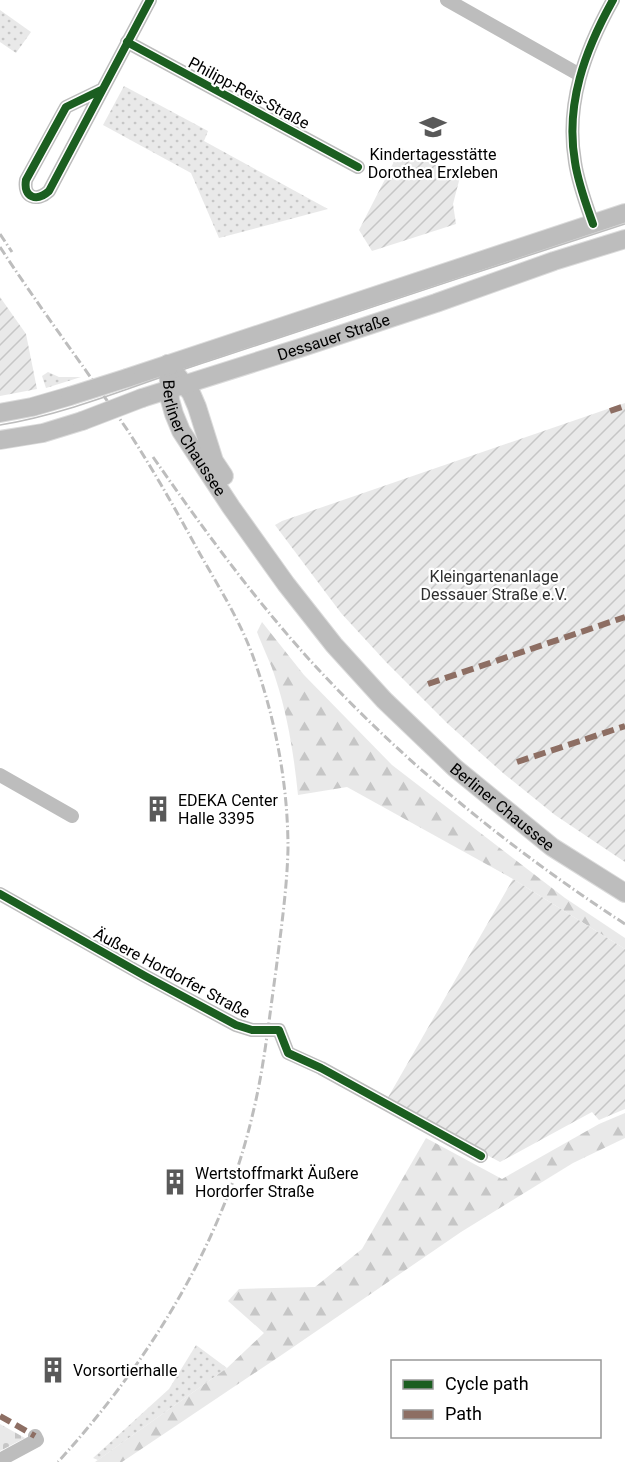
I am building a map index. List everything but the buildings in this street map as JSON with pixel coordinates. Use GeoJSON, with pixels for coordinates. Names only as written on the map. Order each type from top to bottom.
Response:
{"type":"FeatureCollection","features":[{"type":"Feature","properties":{"kind":"main road","name":"Dessauer Straße"},"geometry":{"type":"LineString","coordinates":[[0,413],[32,407],[127,378],[625,213]]}},
{"type":"Feature","properties":{"kind":"main road","name":"Dessauer Straße"},"geometry":{"type":"LineString","coordinates":[[0,440],[43,433],[81,421],[143,398],[625,239]]}},
{"type":"Feature","properties":{"kind":"main road","name":"Berliner Chaussee"},"geometry":{"type":"LineString","coordinates":[[168,364],[177,387],[174,414],[181,431],[286,584],[334,645],[384,700],[456,768],[552,847],[625,893]]}},
{"type":"Feature","properties":{"kind":"main road","name":"Berliner Chaussee"},"geometry":{"type":"LineString","coordinates":[[177,387],[191,393],[214,461],[289,572],[386,687],[462,761],[506,798],[558,837],[625,880]]}},
{"type":"Feature","properties":{"kind":"main road"},"geometry":{"type":"LineString","coordinates":[[143,398],[161,402],[174,414]]}},
{"type":"Feature","properties":{"kind":"street"},"geometry":{"type":"LineString","coordinates":[[101,90],[66,107],[26,180],[26,188],[30,195],[38,198],[49,191],[150,0]]}},
{"type":"Feature","properties":{"kind":"street"},"geometry":{"type":"LineString","coordinates":[[447,0],[580,75]]}},
{"type":"Feature","properties":{"kind":"street"},"geometry":{"type":"LineString","coordinates":[[593,224],[573,150],[574,104],[580,75],[592,43],[613,0]]}},
{"type":"Feature","properties":{"kind":"street","name":"Philipp-Reis-Straße"},"geometry":{"type":"LineString","coordinates":[[127,42],[358,167]]}},
{"type":"Feature","properties":{"kind":"street"},"geometry":{"type":"LineString","coordinates":[[0,775],[72,816]]}},
{"type":"Feature","properties":{"kind":"street","name":"Äußere Hordorfer Straße"},"geometry":{"type":"LineString","coordinates":[[0,894],[236,1025],[252,1030],[279,1029],[288,1053],[321,1068],[481,1156]]}},
{"type":"Feature","properties":{"kind":"street"},"geometry":{"type":"LineString","coordinates":[[0,1460],[37,1440],[35,1436]]}},
{"type":"Feature","properties":{"kind":"green space"},"geometry":{"type":"Polygon","coordinates":[[[0,10],[31,32],[16,53],[0,42],[0,10]]]}},
{"type":"Feature","properties":{"kind":"green space"},"geometry":{"type":"Polygon","coordinates":[[[124,86],[208,131],[204,141],[328,209],[219,238],[191,173],[103,125],[124,86]]]}},
{"type":"Feature","properties":{"kind":"green space"},"geometry":{"type":"Polygon","coordinates":[[[401,148],[460,177],[453,204],[456,224],[372,251],[359,230],[401,148]]]}},
{"type":"Feature","properties":{"kind":"green space"},"geometry":{"type":"Polygon","coordinates":[[[0,297],[26,334],[37,389],[0,396],[0,297]]]}},
{"type":"Feature","properties":{"kind":"green space"},"geometry":{"type":"Polygon","coordinates":[[[48,372],[59,377],[81,377],[46,388],[42,376],[48,372]]]}},
{"type":"Feature","properties":{"kind":"green space","name":"Kleingartenanlage Dessauer Straße e.V."},"geometry":{"type":"Polygon","coordinates":[[[625,403],[625,862],[555,815],[448,724],[341,613],[275,525],[625,403]]]}},
{"type":"Feature","properties":{"kind":"green space"},"geometry":{"type":"Polygon","coordinates":[[[262,622],[304,675],[392,765],[565,898],[625,938],[625,949],[513,879],[347,787],[298,795],[284,708],[274,674],[257,632],[262,622]]]}},
{"type":"Feature","properties":{"kind":"green space"},"geometry":{"type":"Polygon","coordinates":[[[513,879],[625,949],[625,1109],[599,1120],[592,1112],[500,1162],[386,1101],[513,879]]]}},
{"type":"Feature","properties":{"kind":"green space"},"geometry":{"type":"Polygon","coordinates":[[[625,1113],[625,1138],[573,1163],[461,1232],[122,1462],[95,1462],[227,1368],[264,1333],[228,1301],[239,1289],[315,1287],[362,1249],[426,1138],[502,1179],[599,1124],[625,1113]]]}},
{"type":"Feature","properties":{"kind":"green space"},"geometry":{"type":"Polygon","coordinates":[[[196,1345],[227,1368],[98,1460],[93,1458],[169,1389],[196,1345]]]}},
{"type":"Feature","properties":{"kind":"green space"},"geometry":{"type":"Polygon","coordinates":[[[0,1424],[25,1438],[0,1451],[0,1424]]]}},
{"type":"Feature","properties":{"kind":"tram line"},"geometry":{"type":"LineString","coordinates":[[0,425],[80,405],[625,224]]}},
{"type":"Feature","properties":{"kind":"railway"},"geometry":{"type":"LineString","coordinates":[[0,234],[12,252]]}},
{"type":"Feature","properties":{"kind":"railway"},"geometry":{"type":"LineString","coordinates":[[0,247],[138,446],[237,620],[250,648],[269,708],[286,801],[288,849],[276,970],[256,1099],[238,1165],[221,1212],[177,1302],[122,1385],[58,1462]]}},
{"type":"Feature","properties":{"kind":"railway"},"geometry":{"type":"LineString","coordinates":[[153,457],[252,592],[295,644],[353,705],[426,774],[464,806],[543,867],[625,924]]}},
{"type":"Feature","properties":{"kind":"marked path"},"geometry":{"type":"LineString","coordinates":[[610,411],[625,406]]}},
{"type":"Feature","properties":{"kind":"marked path"},"geometry":{"type":"LineString","coordinates":[[428,684],[625,617]]}},
{"type":"Feature","properties":{"kind":"marked path"},"geometry":{"type":"LineString","coordinates":[[517,762],[625,726]]}},
{"type":"Feature","properties":{"kind":"marked path"},"geometry":{"type":"LineString","coordinates":[[0,1416],[35,1436]]}},
{"type":"Feature","properties":{"kind":"cycle path"},"geometry":{"type":"LineString","coordinates":[[101,90],[66,107],[26,180],[29,194],[36,197],[49,191],[150,0]]}},
{"type":"Feature","properties":{"kind":"cycle path"},"geometry":{"type":"LineString","coordinates":[[593,224],[576,170],[573,119],[575,98],[586,58],[613,0]]}},
{"type":"Feature","properties":{"kind":"cycle path"},"geometry":{"type":"LineString","coordinates":[[127,42],[358,167]]}},
{"type":"Feature","properties":{"kind":"cycle path"},"geometry":{"type":"LineString","coordinates":[[0,894],[236,1025],[252,1030],[279,1030],[288,1053],[321,1068],[481,1156]]}},
{"type":"Feature","properties":{"kind":"place","name":"Kindertagesstätte Dorothea Erxleben"},"geometry":{"type":"Point","coordinates":[433,127]}},
{"type":"Feature","properties":{"kind":"place","name":"EDEKA Center Halle 3395"},"geometry":{"type":"Point","coordinates":[158,809]}},
{"type":"Feature","properties":{"kind":"place","name":"Wertstoffmarkt Äußere Hordorfer Straße"},"geometry":{"type":"Point","coordinates":[175,1182]}},
{"type":"Feature","properties":{"kind":"place","name":"Vorsortierhalle"},"geometry":{"type":"Point","coordinates":[53,1370]}}]}
